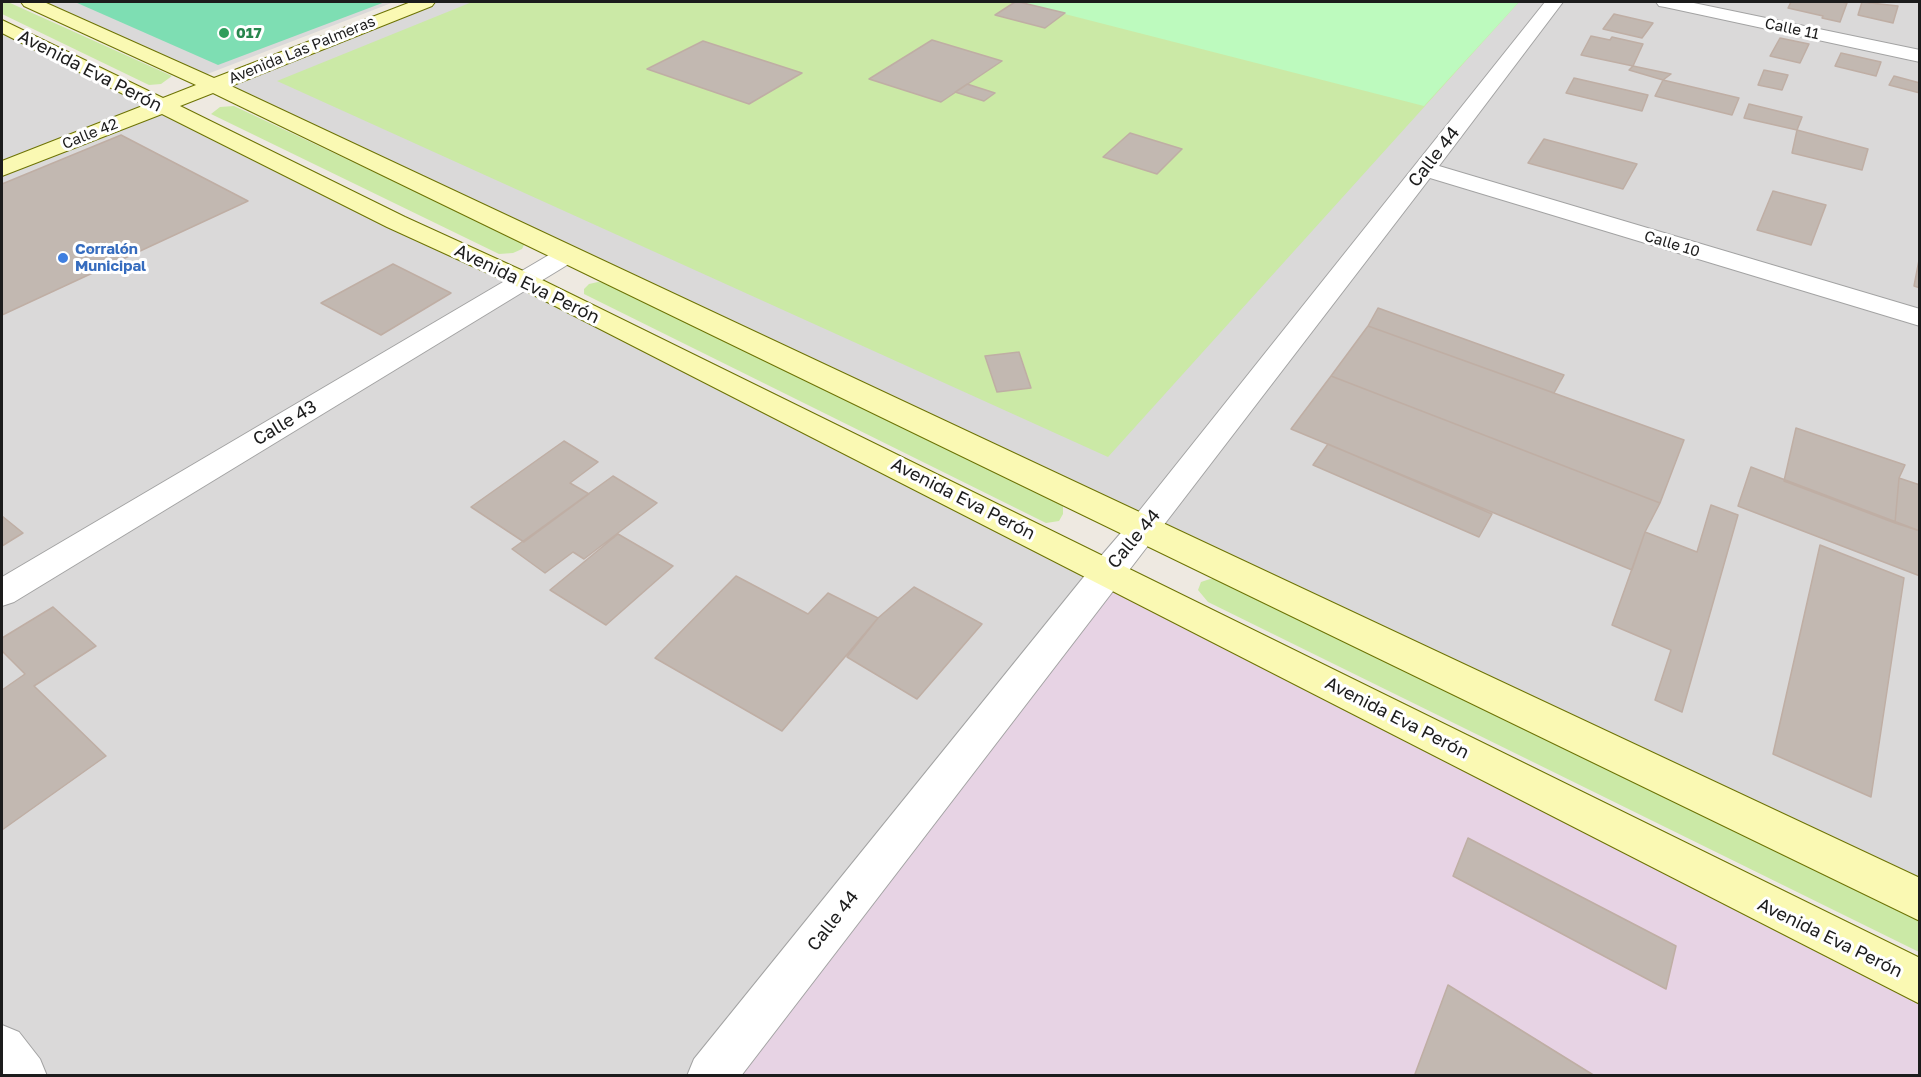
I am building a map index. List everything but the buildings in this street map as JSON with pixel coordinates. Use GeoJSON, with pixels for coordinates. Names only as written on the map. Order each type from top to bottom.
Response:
{"type":"FeatureCollection","features":[{"type":"Feature","properties":{"kind":"main road","name":"Avenida Eva Perón"},"geometry":{"type":"LineString","coordinates":[[30,2],[568,254],[1920,900]]}},
{"type":"Feature","properties":{"kind":"main road","name":"Avenida Las Palmeras"},"geometry":{"type":"LineString","coordinates":[[205,82],[394,2]]}},
{"type":"Feature","properties":{"kind":"main road","name":"Avenida Las Palmeras"},"geometry":{"type":"LineString","coordinates":[[205,82],[426,2]]}},
{"type":"Feature","properties":{"kind":"main road","name":"Avenida Eva Perón"},"geometry":{"type":"LineString","coordinates":[[2,26],[396,222],[523,280],[1107,572],[1832,940],[1920,982]]}},
{"type":"Feature","properties":{"kind":"main road","name":"Calle 42"},"geometry":{"type":"LineString","coordinates":[[2,154],[205,82]]}},
{"type":"Feature","properties":{"kind":"main road","name":"Calle 42"},"geometry":{"type":"LineString","coordinates":[[2,170],[153,102]]}},
{"type":"Feature","properties":{"kind":"street","name":"Calle 44"},"geometry":{"type":"LineString","coordinates":[[711,1076],[1107,572],[1144,529],[1554,2]]}},
{"type":"Feature","properties":{"kind":"street","name":"Calle 11"},"geometry":{"type":"LineString","coordinates":[[1665,2],[1920,56]]}},
{"type":"Feature","properties":{"kind":"street","name":"Calle 10"},"geometry":{"type":"LineString","coordinates":[[1425,169],[1920,318]]}},
{"type":"Feature","properties":{"kind":"street","name":"Calle 43"},"geometry":{"type":"LineString","coordinates":[[2,593],[568,254]]}},
{"type":"Feature","properties":{"kind":"street"},"geometry":{"type":"LineString","coordinates":[[2,1049],[23,1076]]}},
{"type":"Feature","properties":{"kind":"shaded area","name":"017"},"geometry":{"type":"Polygon","coordinates":[[[30,2],[394,2],[197,78],[30,2]]]}},
{"type":"Feature","properties":{"kind":"shaded area"},"geometry":{"type":"Polygon","coordinates":[[[426,2],[1919,2],[1919,900],[213,86],[426,2]]]}},
{"type":"Feature","properties":{"kind":"shaded area"},"geometry":{"type":"Polygon","coordinates":[[[2,26],[1107,572],[1919,1075],[2,1075],[2,26]]]}},
{"type":"Feature","properties":{"kind":"shaded area"},"geometry":{"type":"Polygon","coordinates":[[[1107,572],[1919,982],[1919,1075],[702,1076],[1107,572]]]}},
{"type":"Feature","properties":{"kind":"green space"},"geometry":{"type":"Polygon","coordinates":[[[2,2],[8,2],[172,76],[161,84],[149,85],[2,14],[2,2]]]}},
{"type":"Feature","properties":{"kind":"green space","name":"017"},"geometry":{"type":"Polygon","coordinates":[[[75,2],[385,2],[218,65],[75,2]]]}},
{"type":"Feature","properties":{"kind":"green space"},"geometry":{"type":"Polygon","coordinates":[[[472,2],[1519,2],[1108,457],[277,81],[472,2]]]}},
{"type":"Feature","properties":{"kind":"green space"},"geometry":{"type":"Polygon","coordinates":[[[1018,2],[1519,2],[1424,106],[1018,2]]]}},
{"type":"Feature","properties":{"kind":"green space"},"geometry":{"type":"Polygon","coordinates":[[[234,106],[525,243],[522,249],[513,253],[499,254],[211,114],[220,107],[234,106]]]}},
{"type":"Feature","properties":{"kind":"green space"},"geometry":{"type":"Polygon","coordinates":[[[608,283],[1063,506],[1063,514],[1059,521],[1046,523],[584,294],[584,289],[589,284],[608,283]]]}},
{"type":"Feature","properties":{"kind":"green space"},"geometry":{"type":"Polygon","coordinates":[[[1210,579],[1224,579],[1919,915],[1919,952],[1208,602],[1198,590],[1201,582],[1210,579]]]}},
{"type":"Feature","properties":{"kind":"place","name":"017"},"geometry":{"type":"Point","coordinates":[224,33]}},
{"type":"Feature","properties":{"kind":"place","name":"Corralón Municipal"},"geometry":{"type":"Point","coordinates":[63,258]}}]}
